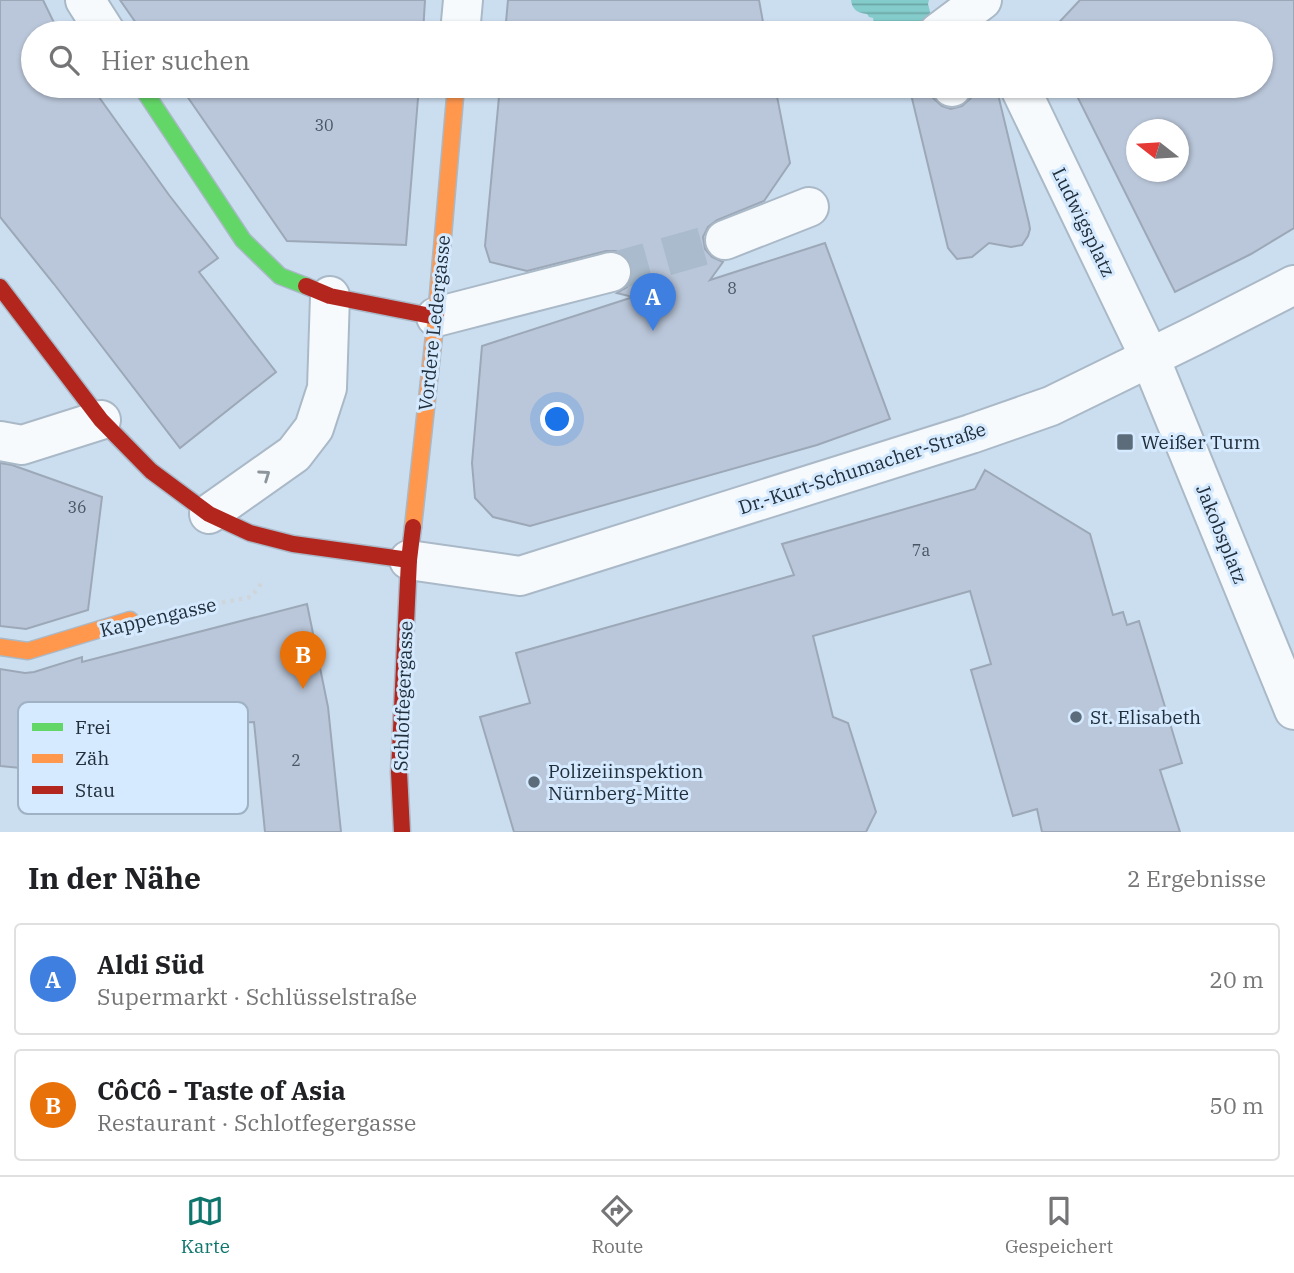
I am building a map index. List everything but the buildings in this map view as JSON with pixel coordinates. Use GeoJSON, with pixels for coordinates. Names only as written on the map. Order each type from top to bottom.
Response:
{"type":"FeatureCollection","features":[{"type":"Feature","properties":{"kind":"street"},"geometry":{"type":"LineString","coordinates":[[85,0],[98,21]]}},
{"type":"Feature","properties":{"kind":"street"},"geometry":{"type":"LineString","coordinates":[[461,21],[463,0]]}},
{"type":"Feature","properties":{"kind":"street"},"geometry":{"type":"LineString","coordinates":[[960,21],[983,9]]}},
{"type":"Feature","properties":{"kind":"street"},"geometry":{"type":"LineString","coordinates":[[149,98],[243,240],[281,276],[330,296],[436,317],[611,272]]}},
{"type":"Feature","properties":{"kind":"street","name":"Vordere Ledergasse"},"geometry":{"type":"LineString","coordinates":[[409,560],[436,317],[455,98]]}},
{"type":"Feature","properties":{"kind":"street","name":"Ludwigsplatz"},"geometry":{"type":"LineString","coordinates":[[1025,98],[1150,358]]}},
{"type":"Feature","properties":{"kind":"street"},"geometry":{"type":"LineString","coordinates":[[725,240],[809,207]]}},
{"type":"Feature","properties":{"kind":"street","name":"Dr.-Kurt-Schumacher-Straße"},"geometry":{"type":"LineString","coordinates":[[409,560],[520,576],[971,434],[1051,406],[1294,285]]}},
{"type":"Feature","properties":{"kind":"street"},"geometry":{"type":"LineString","coordinates":[[0,287],[101,419],[151,471],[209,514],[250,533],[293,544],[409,560]]}},
{"type":"Feature","properties":{"kind":"street"},"geometry":{"type":"LineString","coordinates":[[209,514],[294,454],[314,428],[327,388],[330,296]]}},
{"type":"Feature","properties":{"kind":"street","name":"Jakobsplatz"},"geometry":{"type":"LineString","coordinates":[[1150,358],[1294,710]]}},
{"type":"Feature","properties":{"kind":"street"},"geometry":{"type":"LineString","coordinates":[[0,441],[22,444],[101,419]]}},
{"type":"Feature","properties":{"kind":"street","name":"Schlotfegergasse"},"geometry":{"type":"LineString","coordinates":[[402,832],[399,772],[409,560]]}},
{"type":"Feature","properties":{"kind":"street","name":"Kappengasse"},"geometry":{"type":"LineString","coordinates":[[0,647],[28,651],[130,620]]}},
{"type":"Feature","properties":{"kind":"path","name":"Kappengasse"},"geometry":{"type":"LineString","coordinates":[[130,620],[251,597],[293,544]]}},
{"type":"Feature","properties":{"kind":"shaded area"},"geometry":{"type":"Polygon","coordinates":[[[851,0],[929,0],[931,15],[926,21],[874,21],[853,6],[851,0]]]}},
{"type":"Feature","properties":{"kind":"tunnel"},"geometry":{"type":"LineString","coordinates":[[611,272],[725,240]]}},
{"type":"Feature","properties":{"kind":"traffic: fast"},"geometry":{"type":"LineString","coordinates":[[149,98],[243,240],[280,276],[306,286]]}},
{"type":"Feature","properties":{"kind":"traffic: slow"},"geometry":{"type":"LineString","coordinates":[[413,527],[436,317],[455,98]]}},
{"type":"Feature","properties":{"kind":"traffic: slow"},"geometry":{"type":"LineString","coordinates":[[0,647],[28,651],[130,620]]}},
{"type":"Feature","properties":{"kind":"traffic: jam"},"geometry":{"type":"LineString","coordinates":[[306,286],[330,296],[436,317]]}},
{"type":"Feature","properties":{"kind":"traffic: jam"},"geometry":{"type":"LineString","coordinates":[[0,287],[101,420],[151,471],[209,514],[250,533],[293,544],[409,560]]}},
{"type":"Feature","properties":{"kind":"traffic: jam"},"geometry":{"type":"LineString","coordinates":[[402,832],[399,772],[409,560],[413,527]]}},
{"type":"Feature","properties":{"kind":"place","name":"Aldi Süd"},"geometry":{"type":"Point","coordinates":[653,331]}},
{"type":"Feature","properties":{"kind":"place","name":"Weißer Turm"},"geometry":{"type":"Point","coordinates":[1125,442]}},
{"type":"Feature","properties":{"kind":"place","name":"CôCô - Taste of Asia"},"geometry":{"type":"Point","coordinates":[303,689]}},
{"type":"Feature","properties":{"kind":"place","name":"St. Elisabeth"},"geometry":{"type":"Point","coordinates":[1076,717]}},
{"type":"Feature","properties":{"kind":"place","name":"Polizeiinspektion Nürnberg-Mitte"},"geometry":{"type":"Point","coordinates":[534,782]}}]}
